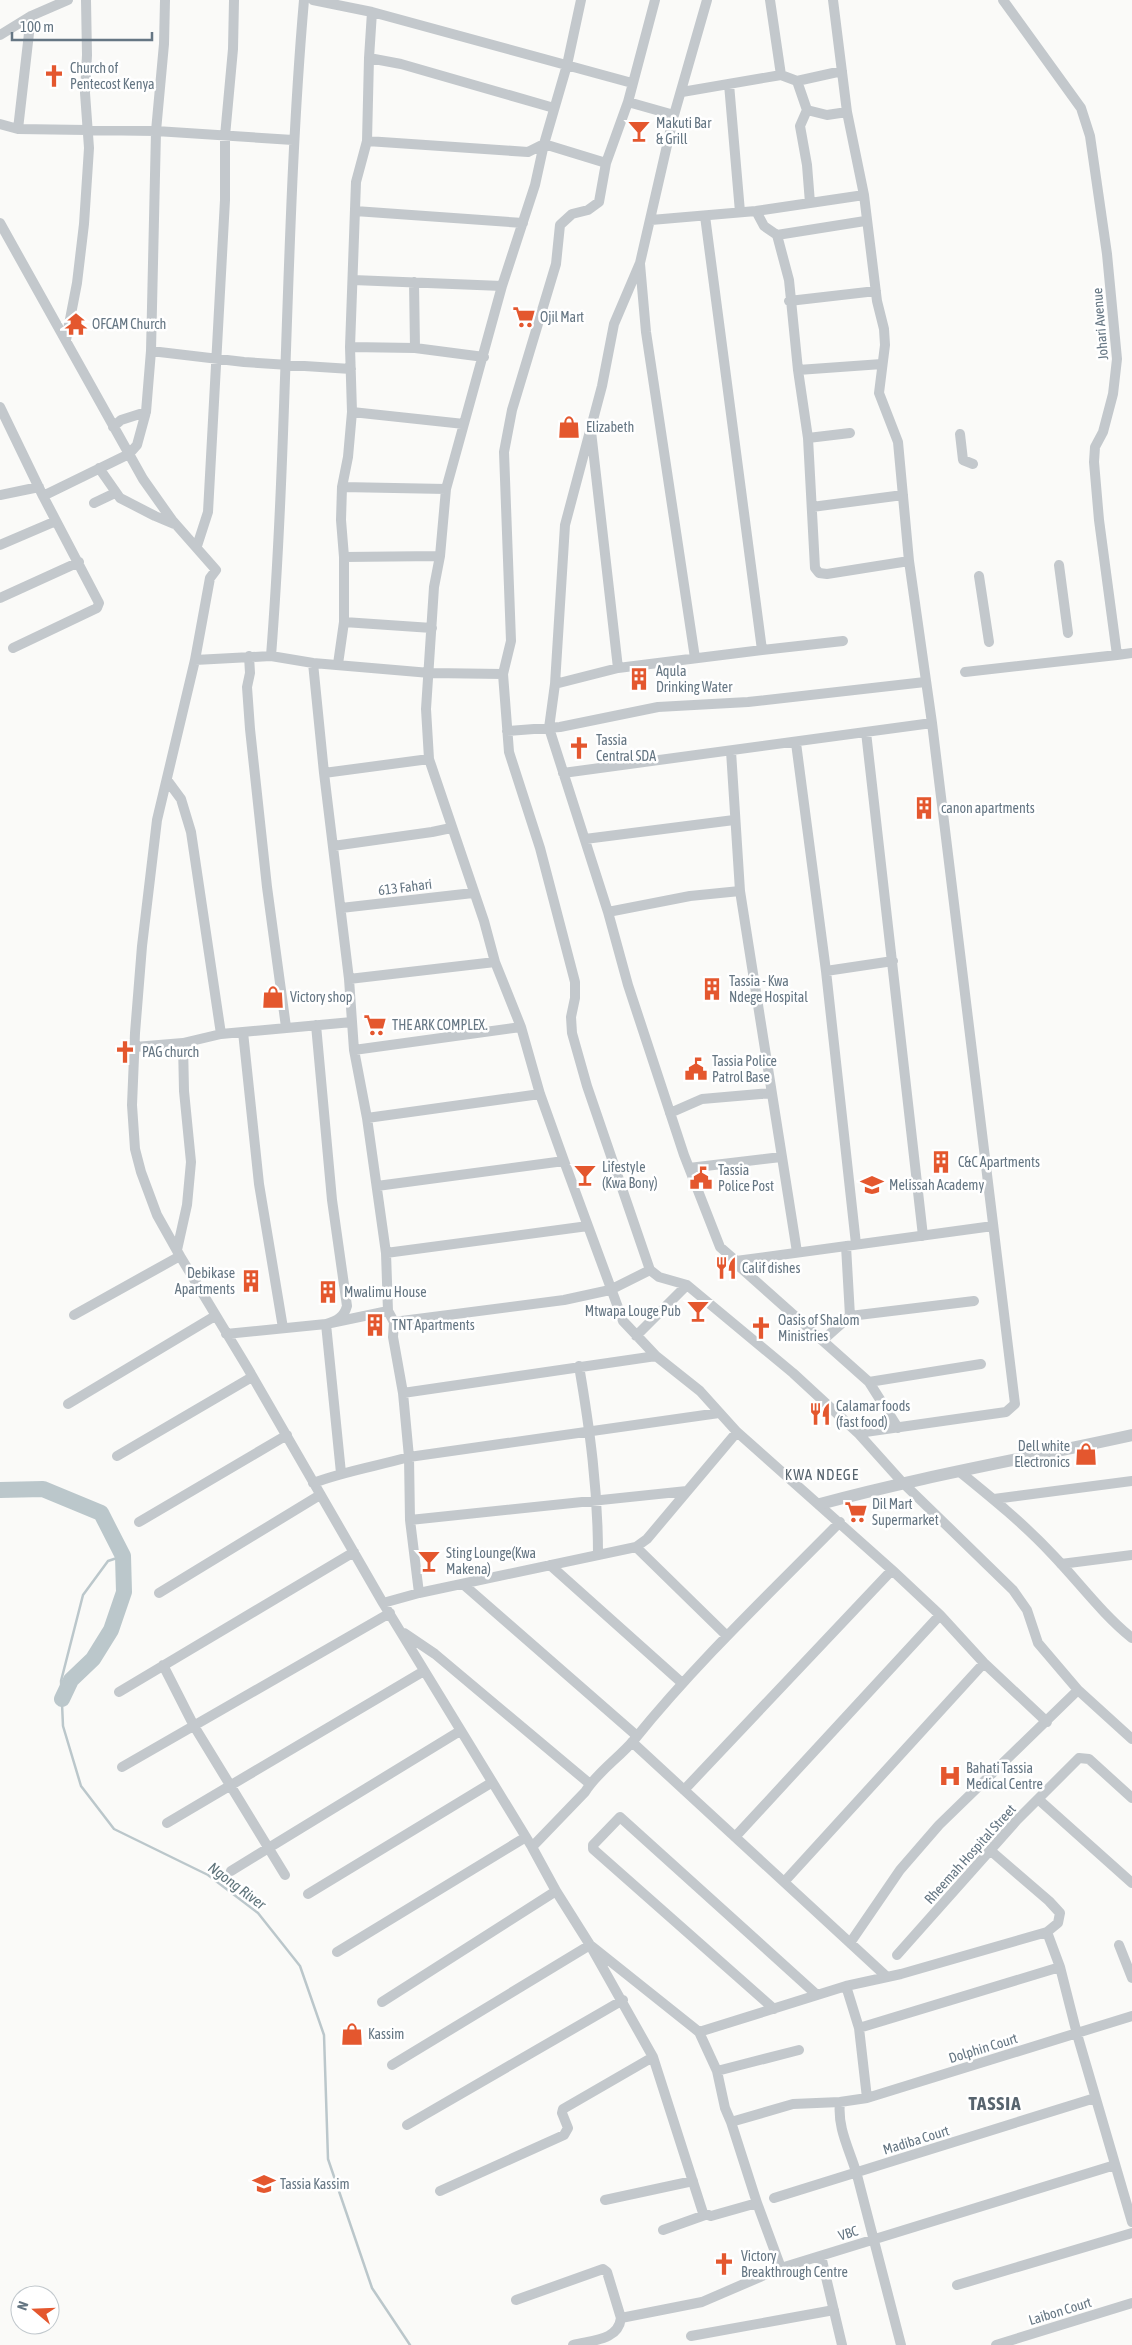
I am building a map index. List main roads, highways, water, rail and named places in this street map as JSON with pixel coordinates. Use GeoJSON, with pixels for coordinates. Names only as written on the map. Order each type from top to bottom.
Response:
{"type":"FeatureCollection","features":[{"type":"Feature","properties":{"kind":"waterway","name":"Ngong River"},"geometry":{"type":"LineString","coordinates":[[0,1490],[43,1489],[101,1513],[123,1556],[124,1592],[111,1630],[93,1659],[71,1680],[62,1699]]}},
{"type":"Feature","properties":{"kind":"waterway","name":"Ngong River"},"geometry":{"type":"LineString","coordinates":[[123,1556],[108,1561],[83,1595],[61,1681],[63,1726],[81,1786],[114,1829],[208,1875],[258,1913],[300,1966],[324,2035],[328,2159],[372,2288],[410,2345]]}},
{"type":"Feature","properties":{"kind":"place","name":"Church of Pentecost Kenya"},"geometry":{"type":"Point","coordinates":[54,76]}},
{"type":"Feature","properties":{"kind":"place","name":"Makuti Bar & Grill"},"geometry":{"type":"Point","coordinates":[639,131]}},
{"type":"Feature","properties":{"kind":"place","name":"Ojil Mart"},"geometry":{"type":"Point","coordinates":[524,317]}},
{"type":"Feature","properties":{"kind":"place","name":"OFCAM Church"},"geometry":{"type":"Point","coordinates":[76,324]}},
{"type":"Feature","properties":{"kind":"place","name":"Elizabeth"},"geometry":{"type":"Point","coordinates":[569,427]}},
{"type":"Feature","properties":{"kind":"place","name":"Aqula Drinking Water"},"geometry":{"type":"Point","coordinates":[639,679]}},
{"type":"Feature","properties":{"kind":"place","name":"Tassia Central SDA"},"geometry":{"type":"Point","coordinates":[579,748]}},
{"type":"Feature","properties":{"kind":"place","name":"canon apartments"},"geometry":{"type":"Point","coordinates":[924,808]}},
{"type":"Feature","properties":{"kind":"place","name":"Tassia - Kwa Ndege Hospital"},"geometry":{"type":"Point","coordinates":[712,989]}},
{"type":"Feature","properties":{"kind":"place","name":"Victory shop"},"geometry":{"type":"Point","coordinates":[273,997]}},
{"type":"Feature","properties":{"kind":"place","name":"THE ARK COMPLEX."},"geometry":{"type":"Point","coordinates":[375,1025]}},
{"type":"Feature","properties":{"kind":"place","name":"PAG church"},"geometry":{"type":"Point","coordinates":[125,1052]}},
{"type":"Feature","properties":{"kind":"place","name":"Tassia Police Patrol Base"},"geometry":{"type":"Point","coordinates":[696,1069]}},
{"type":"Feature","properties":{"kind":"place","name":"C&C Apartments"},"geometry":{"type":"Point","coordinates":[941,1162]}},
{"type":"Feature","properties":{"kind":"place","name":"Lifestyle (Kwa Bony)"},"geometry":{"type":"Point","coordinates":[585,1175]}},
{"type":"Feature","properties":{"kind":"place","name":"Tassia Police Post"},"geometry":{"type":"Point","coordinates":[701,1178]}},
{"type":"Feature","properties":{"kind":"place","name":"Melissah Academy"},"geometry":{"type":"Point","coordinates":[872,1185]}},
{"type":"Feature","properties":{"kind":"place","name":"Calif dishes"},"geometry":{"type":"Point","coordinates":[726,1268]}},
{"type":"Feature","properties":{"kind":"place","name":"Debikase Apartments"},"geometry":{"type":"Point","coordinates":[251,1281]}},
{"type":"Feature","properties":{"kind":"place","name":"Mwalimu House"},"geometry":{"type":"Point","coordinates":[328,1292]}},
{"type":"Feature","properties":{"kind":"place","name":"Mtwapa Louge Pub"},"geometry":{"type":"Point","coordinates":[698,1311]}},
{"type":"Feature","properties":{"kind":"place","name":"TNT Apartments"},"geometry":{"type":"Point","coordinates":[375,1325]}},
{"type":"Feature","properties":{"kind":"place","name":"Oasis of Shalom Ministries"},"geometry":{"type":"Point","coordinates":[761,1328]}},
{"type":"Feature","properties":{"kind":"place","name":"Calamar foods (fast food)"},"geometry":{"type":"Point","coordinates":[820,1414]}},
{"type":"Feature","properties":{"kind":"place","name":"Dell white Electronics"},"geometry":{"type":"Point","coordinates":[1086,1454]}},
{"type":"Feature","properties":{"kind":"place","name":"Dil Mart Supermarket"},"geometry":{"type":"Point","coordinates":[856,1512]}},
{"type":"Feature","properties":{"kind":"place","name":"Sting Lounge(Kwa Makena)"},"geometry":{"type":"Point","coordinates":[429,1561]}},
{"type":"Feature","properties":{"kind":"place","name":"Bahati Tassia Medical Centre"},"geometry":{"type":"Point","coordinates":[950,1776]}},
{"type":"Feature","properties":{"kind":"place","name":"Kassim"},"geometry":{"type":"Point","coordinates":[352,2034]}},
{"type":"Feature","properties":{"kind":"place","name":"Tassia Kassim"},"geometry":{"type":"Point","coordinates":[264,2184]}},
{"type":"Feature","properties":{"kind":"place","name":"Victory Breakthrough Centre"},"geometry":{"type":"Point","coordinates":[724,2264]}},
{"type":"Feature","properties":{"kind":"district","name":"KWA NDEGE"},"geometry":{"type":"Point","coordinates":[822,1475]}},
{"type":"Feature","properties":{"kind":"district","name":"TASSIA"},"geometry":{"type":"Point","coordinates":[995,2103]}}]}
